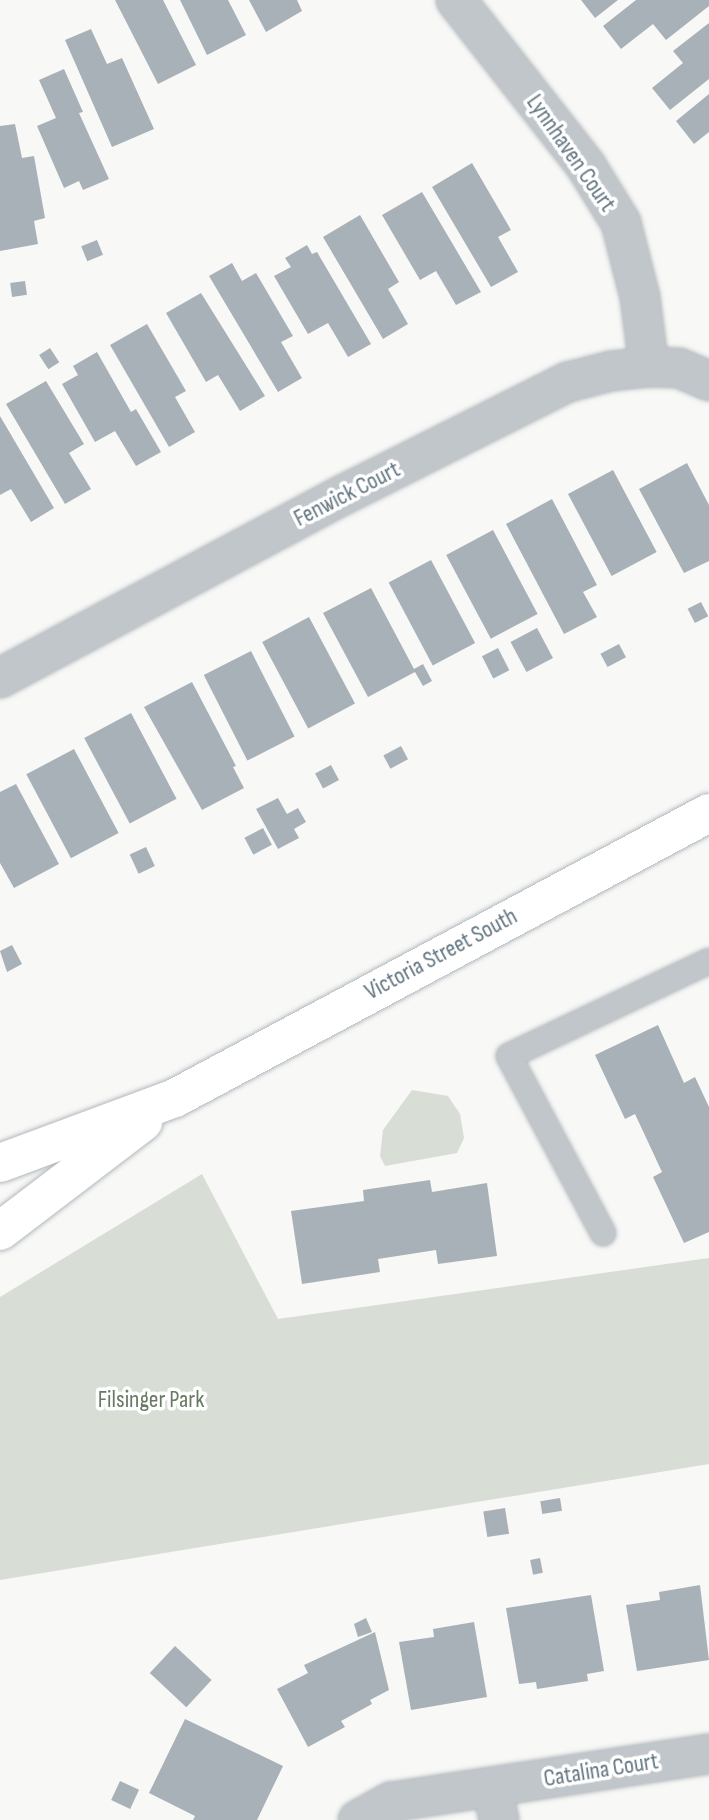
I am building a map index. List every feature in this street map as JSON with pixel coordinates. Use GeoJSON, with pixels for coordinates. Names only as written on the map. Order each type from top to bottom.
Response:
{"type":"FeatureCollection","features":[{"type":"Feature","properties":{"kind":"main road","name":"Victoria Street South"},"geometry":{"type":"LineString","coordinates":[[0,1163],[175,1098],[709,813]]}},
{"type":"Feature","properties":{"kind":"main road","name":"Victoria Street South"},"geometry":{"type":"LineString","coordinates":[[0,1231],[175,1098]]}},
{"type":"Feature","properties":{"kind":"street","name":"Lynnhaven Court"},"geometry":{"type":"LineString","coordinates":[[456,0],[586,166],[621,223],[640,297],[649,367]]}},
{"type":"Feature","properties":{"kind":"street","name":"Fenwick Court"},"geometry":{"type":"LineString","coordinates":[[0,678],[343,495],[568,382],[611,370],[649,367],[679,368],[709,381]]}},
{"type":"Feature","properties":{"kind":"street","name":"Catalina Court"},"geometry":{"type":"LineString","coordinates":[[358,1820],[390,1802],[496,1804],[709,1754]]}},
{"type":"Feature","properties":{"kind":"lane"},"geometry":{"type":"LineString","coordinates":[[603,1233],[509,1056],[709,961]]}},
{"type":"Feature","properties":{"kind":"green space"},"geometry":{"type":"Polygon","coordinates":[[[412,1090],[448,1096],[460,1114],[464,1138],[457,1153],[385,1166],[380,1156],[383,1130],[412,1090]]]}},
{"type":"Feature","properties":{"kind":"green space","name":"Filsinger Park"},"geometry":{"type":"Polygon","coordinates":[[[202,1174],[278,1319],[709,1258],[709,1464],[0,1580],[0,1297],[202,1174]]]}},
{"type":"Feature","properties":{"kind":"building"},"geometry":{"type":"Polygon","coordinates":[[[115,0],[163,0],[196,65],[158,84],[115,0]]]}},
{"type":"Feature","properties":{"kind":"building"},"geometry":{"type":"Polygon","coordinates":[[[180,0],[228,0],[246,35],[207,55],[180,0]]]}},
{"type":"Feature","properties":{"kind":"building"},"geometry":{"type":"Polygon","coordinates":[[[249,0],[297,0],[302,11],[266,32],[249,0]]]}},
{"type":"Feature","properties":{"kind":"building"},"geometry":{"type":"Polygon","coordinates":[[[581,0],[618,0],[595,18],[581,0]]]}},
{"type":"Feature","properties":{"kind":"building"},"geometry":{"type":"Polygon","coordinates":[[[636,0],[709,0],[709,6],[666,40],[653,24],[621,49],[603,26],[636,0]]]}},
{"type":"Feature","properties":{"kind":"building"},"geometry":{"type":"Polygon","coordinates":[[[709,23],[709,79],[670,110],[652,88],[683,63],[673,51],[709,23]]]}},
{"type":"Feature","properties":{"kind":"building"},"geometry":{"type":"Polygon","coordinates":[[[91,29],[107,64],[122,58],[154,129],[112,147],[65,40],[91,29]]]}},
{"type":"Feature","properties":{"kind":"building"},"geometry":{"type":"Polygon","coordinates":[[[64,69],[83,112],[79,113],[109,179],[83,190],[79,181],[64,188],[37,126],[56,118],[39,80],[64,69]]]}},
{"type":"Feature","properties":{"kind":"building"},"geometry":{"type":"Polygon","coordinates":[[[709,94],[709,132],[694,144],[676,121],[709,94]]]}},
{"type":"Feature","properties":{"kind":"building"},"geometry":{"type":"Polygon","coordinates":[[[15,124],[22,158],[34,156],[45,218],[34,221],[38,244],[0,251],[0,126],[15,124]]]}},
{"type":"Feature","properties":{"kind":"building"},"geometry":{"type":"Polygon","coordinates":[[[472,163],[511,230],[498,237],[518,272],[491,287],[432,187],[472,163]]]}},
{"type":"Feature","properties":{"kind":"building"},"geometry":{"type":"Polygon","coordinates":[[[422,192],[481,292],[456,305],[436,271],[420,280],[382,215],[422,192]]]}},
{"type":"Feature","properties":{"kind":"building"},"geometry":{"type":"Polygon","coordinates":[[[360,215],[399,282],[388,289],[408,324],[383,339],[323,237],[360,215]]]}},
{"type":"Feature","properties":{"kind":"building"},"geometry":{"type":"Polygon","coordinates":[[[97,240],[103,255],[87,261],[81,246],[97,240]]]}},
{"type":"Feature","properties":{"kind":"building"},"geometry":{"type":"Polygon","coordinates":[[[307,245],[312,254],[317,252],[371,344],[348,357],[328,323],[308,334],[274,276],[291,267],[285,258],[307,245]]]}},
{"type":"Feature","properties":{"kind":"building"},"geometry":{"type":"Polygon","coordinates":[[[232,263],[242,281],[256,273],[293,336],[281,342],[302,378],[278,392],[209,276],[232,263]]]}},
{"type":"Feature","properties":{"kind":"building"},"geometry":{"type":"Polygon","coordinates":[[[25,281],[27,295],[12,297],[10,283],[25,281]]]}},
{"type":"Feature","properties":{"kind":"building"},"geometry":{"type":"Polygon","coordinates":[[[201,293],[265,396],[240,411],[218,375],[206,382],[166,313],[201,293]]]}},
{"type":"Feature","properties":{"kind":"building"},"geometry":{"type":"Polygon","coordinates":[[[147,324],[186,391],[175,397],[195,432],[169,447],[110,345],[147,324]]]}},
{"type":"Feature","properties":{"kind":"building"},"geometry":{"type":"Polygon","coordinates":[[[50,348],[59,362],[48,369],[39,355],[50,348]]]}},
{"type":"Feature","properties":{"kind":"building"},"geometry":{"type":"Polygon","coordinates":[[[97,352],[131,412],[136,409],[161,452],[136,466],[115,431],[95,442],[62,384],[78,375],[73,366],[97,352]]]}},
{"type":"Feature","properties":{"kind":"building"},"geometry":{"type":"Polygon","coordinates":[[[46,381],[84,444],[69,453],[91,489],[65,504],[6,404],[46,381]]]}},
{"type":"Feature","properties":{"kind":"building"},"geometry":{"type":"Polygon","coordinates":[[[0,416],[54,508],[31,522],[11,489],[0,495],[0,416]]]}},
{"type":"Feature","properties":{"kind":"building"},"geometry":{"type":"Polygon","coordinates":[[[687,463],[709,505],[709,561],[684,573],[639,489],[687,463]]]}},
{"type":"Feature","properties":{"kind":"building"},"geometry":{"type":"Polygon","coordinates":[[[613,470],[657,552],[612,576],[568,494],[613,470]]]}},
{"type":"Feature","properties":{"kind":"building"},"geometry":{"type":"Polygon","coordinates":[[[552,499],[597,585],[583,592],[597,617],[564,634],[506,524],[552,499]]]}},
{"type":"Feature","properties":{"kind":"building"},"geometry":{"type":"Polygon","coordinates":[[[493,530],[538,614],[491,639],[446,555],[493,530]]]}},
{"type":"Feature","properties":{"kind":"building"},"geometry":{"type":"Polygon","coordinates":[[[431,560],[475,643],[433,666],[389,583],[431,560]]]}},
{"type":"Feature","properties":{"kind":"building"},"geometry":{"type":"Polygon","coordinates":[[[371,588],[414,669],[423,664],[432,681],[423,686],[415,672],[368,697],[323,613],[371,588]]]}},
{"type":"Feature","properties":{"kind":"building"},"geometry":{"type":"Polygon","coordinates":[[[701,602],[708,616],[695,623],[688,609],[701,602]]]}},
{"type":"Feature","properties":{"kind":"building"},"geometry":{"type":"Polygon","coordinates":[[[309,617],[355,704],[308,728],[262,642],[309,617]]]}},
{"type":"Feature","properties":{"kind":"building"},"geometry":{"type":"Polygon","coordinates":[[[537,628],[553,658],[526,672],[511,642],[537,628]]]}},
{"type":"Feature","properties":{"kind":"building"},"geometry":{"type":"Polygon","coordinates":[[[619,644],[626,657],[608,667],[600,654],[619,644]]]}},
{"type":"Feature","properties":{"kind":"building"},"geometry":{"type":"Polygon","coordinates":[[[498,648],[509,670],[493,678],[482,656],[498,648]]]}},
{"type":"Feature","properties":{"kind":"building"},"geometry":{"type":"Polygon","coordinates":[[[251,651],[295,737],[247,761],[204,675],[251,651]]]}},
{"type":"Feature","properties":{"kind":"building"},"geometry":{"type":"Polygon","coordinates":[[[192,682],[236,766],[233,767],[244,788],[202,810],[144,707],[192,682]]]}},
{"type":"Feature","properties":{"kind":"building"},"geometry":{"type":"Polygon","coordinates":[[[131,713],[177,799],[130,824],[84,738],[131,713]]]}},
{"type":"Feature","properties":{"kind":"building"},"geometry":{"type":"Polygon","coordinates":[[[401,746],[408,759],[390,769],[383,755],[401,746]]]}},
{"type":"Feature","properties":{"kind":"building"},"geometry":{"type":"Polygon","coordinates":[[[74,749],[119,833],[71,858],[26,774],[74,749]]]}},
{"type":"Feature","properties":{"kind":"building"},"geometry":{"type":"Polygon","coordinates":[[[331,765],[339,780],[323,788],[315,773],[331,765]]]}},
{"type":"Feature","properties":{"kind":"building"},"geometry":{"type":"Polygon","coordinates":[[[16,784],[59,864],[14,888],[0,863],[0,792],[16,784]]]}},
{"type":"Feature","properties":{"kind":"building"},"geometry":{"type":"Polygon","coordinates":[[[278,798],[287,814],[298,808],[306,822],[294,829],[299,838],[278,849],[256,809],[278,798]]]}},
{"type":"Feature","properties":{"kind":"building"},"geometry":{"type":"Polygon","coordinates":[[[263,828],[272,845],[253,855],[244,838],[263,828]]]}},
{"type":"Feature","properties":{"kind":"building"},"geometry":{"type":"Polygon","coordinates":[[[146,847],[155,866],[139,874],[130,855],[146,847]]]}},
{"type":"Feature","properties":{"kind":"building"},"geometry":{"type":"Polygon","coordinates":[[[12,945],[22,964],[7,972],[0,951],[12,945]]]}},
{"type":"Feature","properties":{"kind":"building"},"geometry":{"type":"Polygon","coordinates":[[[658,1025],[684,1083],[695,1077],[709,1107],[709,1232],[684,1243],[653,1177],[662,1172],[635,1114],[625,1119],[595,1055],[658,1025]]]}},
{"type":"Feature","properties":{"kind":"building"},"geometry":{"type":"Polygon","coordinates":[[[430,1180],[432,1192],[487,1183],[497,1256],[438,1264],[436,1250],[378,1259],[380,1272],[302,1284],[291,1211],[364,1201],[363,1190],[430,1180]]]}},
{"type":"Feature","properties":{"kind":"building"},"geometry":{"type":"Polygon","coordinates":[[[560,1498],[562,1511],[542,1514],[540,1501],[560,1498]]]}},
{"type":"Feature","properties":{"kind":"building"},"geometry":{"type":"Polygon","coordinates":[[[505,1508],[509,1534],[487,1537],[483,1511],[505,1508]]]}},
{"type":"Feature","properties":{"kind":"building"},"geometry":{"type":"Polygon","coordinates":[[[540,1558],[543,1573],[533,1575],[530,1560],[540,1558]]]}},
{"type":"Feature","properties":{"kind":"building"},"geometry":{"type":"Polygon","coordinates":[[[700,1585],[709,1660],[637,1671],[626,1605],[660,1600],[659,1592],[700,1585]]]}},
{"type":"Feature","properties":{"kind":"building"},"geometry":{"type":"Polygon","coordinates":[[[591,1595],[604,1671],[587,1674],[588,1681],[537,1689],[536,1682],[519,1684],[506,1608],[591,1595]]]}},
{"type":"Feature","properties":{"kind":"building"},"geometry":{"type":"Polygon","coordinates":[[[366,1618],[372,1632],[358,1637],[354,1624],[366,1618]]]}},
{"type":"Feature","properties":{"kind":"building"},"geometry":{"type":"Polygon","coordinates":[[[474,1622],[487,1697],[411,1710],[399,1642],[434,1637],[433,1629],[474,1622]]]}},
{"type":"Feature","properties":{"kind":"building"},"geometry":{"type":"Polygon","coordinates":[[[375,1632],[389,1690],[370,1700],[372,1704],[341,1721],[345,1727],[308,1747],[277,1689],[308,1673],[304,1665],[375,1632]]]}},
{"type":"Feature","properties":{"kind":"building"},"geometry":{"type":"Polygon","coordinates":[[[175,1646],[212,1680],[186,1707],[150,1673],[175,1646]]]}},
{"type":"Feature","properties":{"kind":"building"},"geometry":{"type":"Polygon","coordinates":[[[185,1719],[283,1766],[257,1820],[193,1820],[195,1816],[149,1793],[185,1719]]]}},
{"type":"Feature","properties":{"kind":"building"},"geometry":{"type":"Polygon","coordinates":[[[120,1781],[139,1790],[130,1809],[111,1800],[120,1781]]]}}]}
